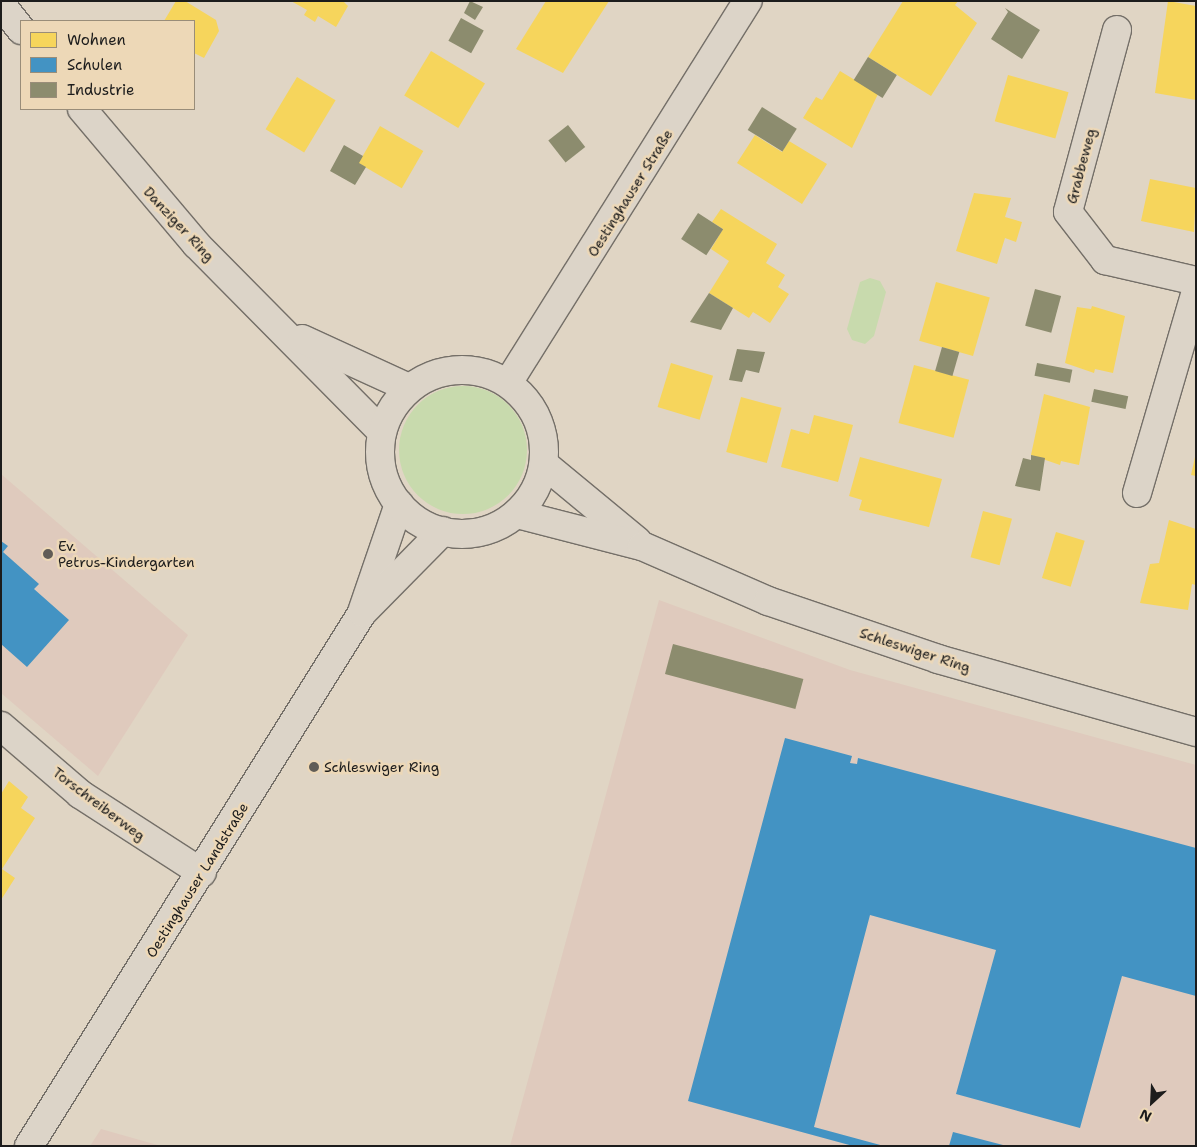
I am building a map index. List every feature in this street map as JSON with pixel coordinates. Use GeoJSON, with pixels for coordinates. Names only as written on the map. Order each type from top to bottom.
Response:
{"type":"FeatureCollection","features":[{"type":"Feature","properties":{"kind":"street","name":"Oestinghauser Straße"},"geometry":{"type":"LineString","coordinates":[[508,383],[748,1]]}},
{"type":"Feature","properties":{"kind":"street"},"geometry":{"type":"LineString","coordinates":[[1,4],[20,29]]}},
{"type":"Feature","properties":{"kind":"street","name":"Grabbeweg"},"geometry":{"type":"LineString","coordinates":[[1117,30],[1068,212],[1105,260],[1196,281]]}},
{"type":"Feature","properties":{"kind":"street","name":"Danziger Ring"},"geometry":{"type":"LineString","coordinates":[[83,110],[196,244],[284,330],[382,432]]}},
{"type":"Feature","properties":{"kind":"street"},"geometry":{"type":"LineString","coordinates":[[1138,493],[1196,291]]}},
{"type":"Feature","properties":{"kind":"street","name":"Danziger Ring"},"geometry":{"type":"LineString","coordinates":[[284,330],[410,388]]}},
{"type":"Feature","properties":{"kind":"street"},"geometry":{"type":"LineString","coordinates":[[458,369],[484,372],[508,383],[530,405],[543,433],[544,464],[534,493],[517,514],[478,532],[443,531],[419,521],[399,504],[386,482],[380,458],[382,432],[392,408],[410,388],[432,375],[458,369]]}},
{"type":"Feature","properties":{"kind":"street","name":"Schleswiger Ring"},"geometry":{"type":"LineString","coordinates":[[544,464],[642,546]]}},
{"type":"Feature","properties":{"kind":"street","name":"Oestinghauser Landstraße"},"geometry":{"type":"LineString","coordinates":[[29,1146],[202,873],[362,613],[399,504]]}},
{"type":"Feature","properties":{"kind":"street","name":"Schleswiger Ring"},"geometry":{"type":"LineString","coordinates":[[517,514],[642,546],[768,601],[938,660],[1196,732]]}},
{"type":"Feature","properties":{"kind":"street","name":"Oestinghauser Landstraße"},"geometry":{"type":"LineString","coordinates":[[362,613],[443,531]]}},
{"type":"Feature","properties":{"kind":"street","name":"Torschreiberweg"},"geometry":{"type":"LineString","coordinates":[[4,735],[80,794],[202,873]]}},
{"type":"Feature","properties":{"kind":"shaded area","name":"Ev. Petrus-Kindergarten"},"geometry":{"type":"Polygon","coordinates":[[[1,474],[188,635],[98,776],[1,693],[1,474]]]}},
{"type":"Feature","properties":{"kind":"shaded area"},"geometry":{"type":"Polygon","coordinates":[[[659,600],[850,670],[1196,765],[1196,1146],[510,1146],[659,600]]]}},
{"type":"Feature","properties":{"kind":"shaded area"},"geometry":{"type":"Polygon","coordinates":[[[101,1129],[161,1146],[90,1146],[101,1129]]]}},
{"type":"Feature","properties":{"kind":"green space"},"geometry":{"type":"Polygon","coordinates":[[[870,278],[880,281],[886,292],[874,336],[865,344],[852,340],[847,329],[860,282],[870,278]]]}},
{"type":"Feature","properties":{"kind":"green space"},"geometry":{"type":"Polygon","coordinates":[[[463,386],[487,391],[508,405],[522,426],[527,450],[522,474],[508,495],[487,509],[463,514],[439,509],[418,495],[404,474],[399,450],[404,426],[418,405],[439,391],[463,386]]]}},
{"type":"Feature","properties":{"kind":"building: Wohnen"},"geometry":{"type":"Polygon","coordinates":[[[176,1],[185,1],[216,20],[219,31],[204,58],[195,54],[195,20],[165,20],[176,1]]]}},
{"type":"Feature","properties":{"kind":"building: Wohnen"},"geometry":{"type":"Polygon","coordinates":[[[291,1],[343,1],[348,6],[336,27],[318,16],[315,22],[304,15],[307,10],[291,1]]]}},
{"type":"Feature","properties":{"kind":"building: Wohnen"},"geometry":{"type":"Polygon","coordinates":[[[546,1],[609,1],[563,73],[516,49],[546,1]]]}},
{"type":"Feature","properties":{"kind":"building: Wohnen"},"geometry":{"type":"Polygon","coordinates":[[[903,1],[958,1],[955,5],[977,23],[931,96],[868,57],[903,1]]]}},
{"type":"Feature","properties":{"kind":"building: Wohnen"},"geometry":{"type":"Polygon","coordinates":[[[1168,1],[1196,6],[1196,100],[1155,93],[1168,1]]]}},
{"type":"Feature","properties":{"kind":"building: Wohnen"},"geometry":{"type":"Polygon","coordinates":[[[431,51],[485,83],[458,128],[404,96],[431,51]]]}},
{"type":"Feature","properties":{"kind":"building: Wohnen"},"geometry":{"type":"Polygon","coordinates":[[[840,71],[878,94],[852,148],[803,118],[816,97],[822,100],[840,71]]]}},
{"type":"Feature","properties":{"kind":"building: Wohnen"},"geometry":{"type":"Polygon","coordinates":[[[1008,75],[1069,92],[1055,139],[995,121],[1008,75]]]}},
{"type":"Feature","properties":{"kind":"building: Wohnen"},"geometry":{"type":"Polygon","coordinates":[[[297,77],[336,100],[304,152],[266,129],[297,77]]]}},
{"type":"Feature","properties":{"kind":"building: Wohnen"},"geometry":{"type":"Polygon","coordinates":[[[380,126],[423,151],[402,188],[358,163],[380,126]]]}},
{"type":"Feature","properties":{"kind":"building: Wohnen"},"geometry":{"type":"Polygon","coordinates":[[[755,135],[782,152],[789,141],[827,164],[802,204],[737,163],[755,135]]]}},
{"type":"Feature","properties":{"kind":"building: Wohnen"},"geometry":{"type":"Polygon","coordinates":[[[1150,179],[1196,188],[1194,232],[1141,221],[1150,179]]]}},
{"type":"Feature","properties":{"kind":"building: Wohnen"},"geometry":{"type":"Polygon","coordinates":[[[974,193],[1011,198],[1005,217],[1022,222],[1016,242],[1005,238],[997,264],[956,251],[974,193]]]}},
{"type":"Feature","properties":{"kind":"building: Wohnen"},"geometry":{"type":"Polygon","coordinates":[[[721,209],[777,244],[766,263],[785,275],[778,287],[789,294],[770,323],[753,312],[749,318],[709,293],[729,261],[711,249],[723,229],[712,222],[721,209]]]}},
{"type":"Feature","properties":{"kind":"building: Wohnen"},"geometry":{"type":"Polygon","coordinates":[[[936,282],[990,297],[973,356],[919,341],[936,282]]]}},
{"type":"Feature","properties":{"kind":"building: Wohnen"},"geometry":{"type":"Polygon","coordinates":[[[1092,306],[1125,316],[1113,373],[1095,369],[1094,373],[1065,363],[1077,307],[1091,309],[1092,306]]]}},
{"type":"Feature","properties":{"kind":"building: Wohnen"},"geometry":{"type":"Polygon","coordinates":[[[671,363],[713,376],[700,420],[658,407],[671,363]]]}},
{"type":"Feature","properties":{"kind":"building: Wohnen"},"geometry":{"type":"Polygon","coordinates":[[[914,365],[969,380],[954,438],[898,423],[914,365]]]}},
{"type":"Feature","properties":{"kind":"building: Wohnen"},"geometry":{"type":"Polygon","coordinates":[[[1044,394],[1090,407],[1079,465],[1061,461],[1060,465],[1031,455],[1044,394]]]}},
{"type":"Feature","properties":{"kind":"building: Wohnen"},"geometry":{"type":"Polygon","coordinates":[[[741,397],[782,408],[767,463],[726,452],[741,397]]]}},
{"type":"Feature","properties":{"kind":"building: Wohnen"},"geometry":{"type":"Polygon","coordinates":[[[814,415],[853,425],[838,482],[781,467],[791,429],[809,434],[814,415]]]}},
{"type":"Feature","properties":{"kind":"building: Wohnen"},"geometry":{"type":"Polygon","coordinates":[[[860,457],[942,479],[929,527],[859,510],[862,500],[849,496],[860,457]]]}},
{"type":"Feature","properties":{"kind":"building: Wohnen"},"geometry":{"type":"Polygon","coordinates":[[[1196,457],[1196,476],[1191,475],[1196,457]]]}},
{"type":"Feature","properties":{"kind":"building: Wohnen"},"geometry":{"type":"Polygon","coordinates":[[[983,511],[1012,519],[1000,565],[971,557],[983,511]]]}},
{"type":"Feature","properties":{"kind":"building: Wohnen"},"geometry":{"type":"Polygon","coordinates":[[[1169,520],[1196,529],[1196,585],[1192,584],[1188,610],[1140,603],[1150,564],[1159,563],[1169,520]]]}},
{"type":"Feature","properties":{"kind":"building: Wohnen"},"geometry":{"type":"Polygon","coordinates":[[[1056,532],[1085,541],[1071,587],[1042,578],[1056,532]]]}},
{"type":"Feature","properties":{"kind":"building: Wohnen"},"geometry":{"type":"Polygon","coordinates":[[[9,781],[28,797],[21,808],[35,818],[2,869],[15,878],[1,900],[1,794],[9,781]]]}},
{"type":"Feature","properties":{"kind":"building: Schulen"},"geometry":{"type":"Polygon","coordinates":[[[1,541],[8,546],[3,552],[39,584],[34,589],[69,620],[27,667],[1,644],[1,541]]]}},
{"type":"Feature","properties":{"kind":"building: Schulen"},"geometry":{"type":"Polygon","coordinates":[[[785,738],[852,756],[850,763],[857,764],[858,758],[1196,848],[1196,996],[1122,976],[1080,1128],[956,1094],[996,950],[870,915],[814,1127],[884,1146],[853,1146],[688,1101],[785,738]]]}},
{"type":"Feature","properties":{"kind":"building: Schulen"},"geometry":{"type":"Polygon","coordinates":[[[953,1132],[1003,1145],[1003,1146],[949,1146],[953,1132]]]}},
{"type":"Feature","properties":{"kind":"building: Industrie"},"geometry":{"type":"Polygon","coordinates":[[[470,1],[483,7],[475,20],[464,13],[470,1]]]}},
{"type":"Feature","properties":{"kind":"building: Industrie"},"geometry":{"type":"Polygon","coordinates":[[[1005,8],[1040,30],[1022,59],[991,39],[1008,12],[1005,8]]]}},
{"type":"Feature","properties":{"kind":"building: Industrie"},"geometry":{"type":"Polygon","coordinates":[[[461,18],[484,31],[471,53],[448,41],[461,18]]]}},
{"type":"Feature","properties":{"kind":"building: Industrie"},"geometry":{"type":"Polygon","coordinates":[[[868,57],[897,75],[883,98],[854,80],[868,57]]]}},
{"type":"Feature","properties":{"kind":"building: Industrie"},"geometry":{"type":"Polygon","coordinates":[[[762,107],[797,129],[782,152],[748,130],[762,107]]]}},
{"type":"Feature","properties":{"kind":"building: Industrie"},"geometry":{"type":"Polygon","coordinates":[[[568,125],[585,147],[566,162],[548,140],[568,125]]]}},
{"type":"Feature","properties":{"kind":"building: Industrie"},"geometry":{"type":"Polygon","coordinates":[[[344,145],[363,156],[359,163],[366,167],[355,185],[330,171],[344,145]]]}},
{"type":"Feature","properties":{"kind":"building: Industrie"},"geometry":{"type":"Polygon","coordinates":[[[698,213],[723,229],[706,255],[681,239],[698,213]]]}},
{"type":"Feature","properties":{"kind":"building: Industrie"},"geometry":{"type":"Polygon","coordinates":[[[1035,289],[1061,296],[1051,333],[1025,326],[1035,289]]]}},
{"type":"Feature","properties":{"kind":"building: Industrie"},"geometry":{"type":"Polygon","coordinates":[[[709,293],[733,308],[721,330],[690,322],[709,293]]]}},
{"type":"Feature","properties":{"kind":"building: Industrie"},"geometry":{"type":"Polygon","coordinates":[[[942,347],[959,352],[952,376],[935,371],[942,347]]]}},
{"type":"Feature","properties":{"kind":"building: Industrie"},"geometry":{"type":"Polygon","coordinates":[[[737,349],[765,352],[759,373],[746,370],[742,382],[729,380],[737,349]]]}},
{"type":"Feature","properties":{"kind":"building: Industrie"},"geometry":{"type":"Polygon","coordinates":[[[1037,363],[1072,370],[1070,383],[1035,376],[1037,363]]]}},
{"type":"Feature","properties":{"kind":"building: Industrie"},"geometry":{"type":"Polygon","coordinates":[[[1094,389],[1128,396],[1126,409],[1091,402],[1094,389]]]}},
{"type":"Feature","properties":{"kind":"building: Industrie"},"geometry":{"type":"Polygon","coordinates":[[[1031,455],[1045,458],[1040,491],[1015,486],[1023,458],[1031,460],[1031,455]]]}},
{"type":"Feature","properties":{"kind":"building: Industrie"},"geometry":{"type":"Polygon","coordinates":[[[673,644],[803,679],[795,709],[665,674],[673,644]]]}},
{"type":"Feature","properties":{"kind":"place","name":"Ev. Petrus-Kindergarten"},"geometry":{"type":"Point","coordinates":[48,554]}},
{"type":"Feature","properties":{"kind":"place","name":"Schleswiger Ring"},"geometry":{"type":"Point","coordinates":[314,767]}}]}
